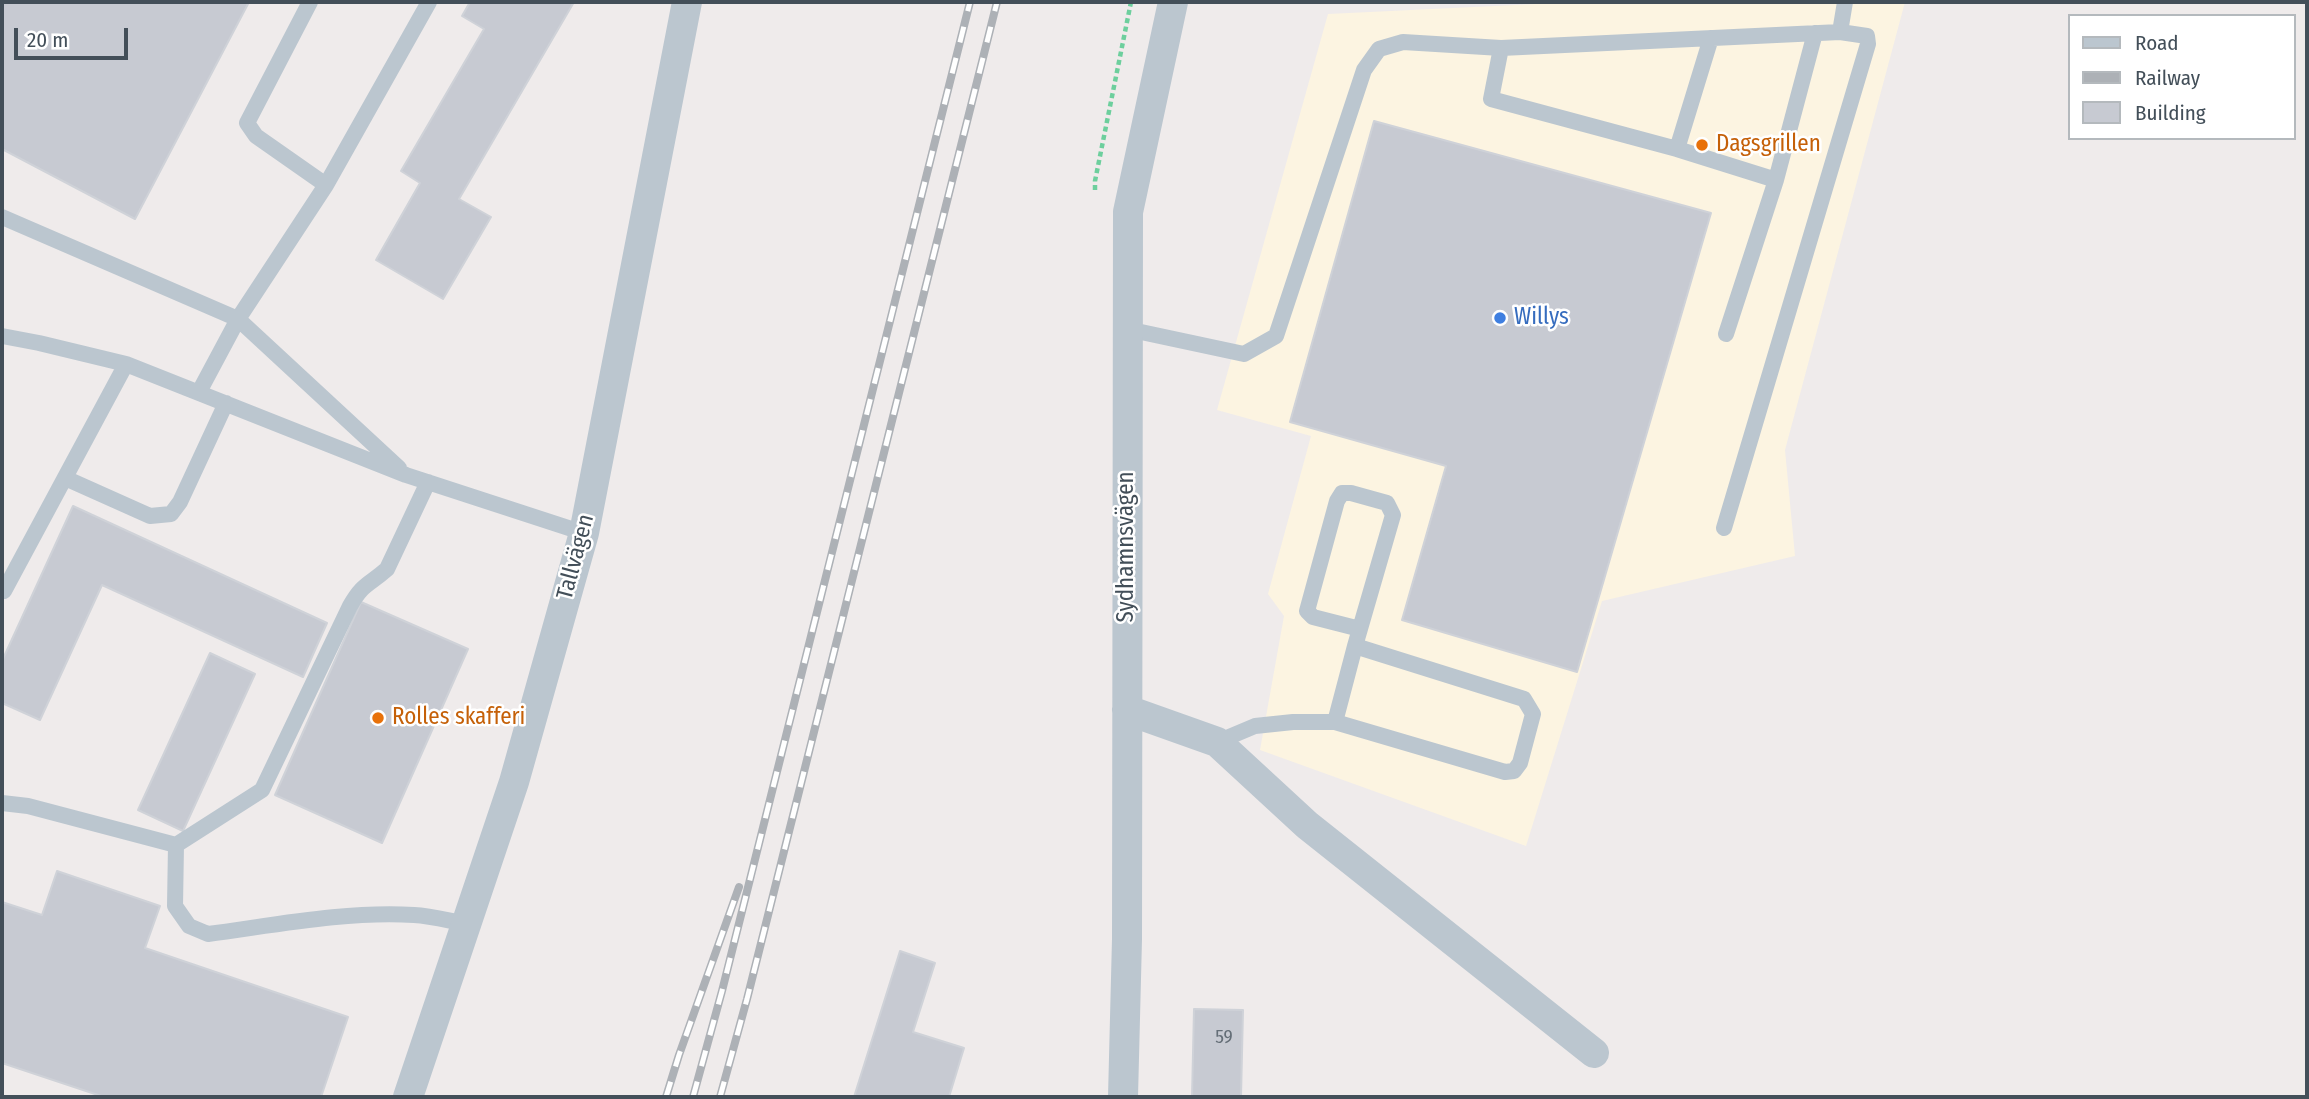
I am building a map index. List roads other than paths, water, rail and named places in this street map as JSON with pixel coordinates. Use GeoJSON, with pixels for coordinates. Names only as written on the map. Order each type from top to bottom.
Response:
{"type":"FeatureCollection","features":[{"type":"Feature","properties":{"kind":"street","name":"Tallvägen"},"geometry":{"type":"LineString","coordinates":[[408,1097],[514,782],[584,533],[687,2]]}},
{"type":"Feature","properties":{"kind":"street","name":"Sydhamnsvägen"},"geometry":{"type":"LineString","coordinates":[[1123,1097],[1127,939],[1128,212],[1173,2]]}},
{"type":"Feature","properties":{"kind":"street"},"geometry":{"type":"LineString","coordinates":[[1127,710],[1217,742],[1307,825],[1594,1053]]}},
{"type":"Feature","properties":{"kind":"lane"},"geometry":{"type":"LineString","coordinates":[[310,2],[247,123],[256,136],[327,184]]}},
{"type":"Feature","properties":{"kind":"lane"},"geometry":{"type":"LineString","coordinates":[[199,392],[238,319],[327,184],[429,2]]}},
{"type":"Feature","properties":{"kind":"lane"},"geometry":{"type":"LineString","coordinates":[[1840,33],[1844,2]]}},
{"type":"Feature","properties":{"kind":"lane"},"geometry":{"type":"LineString","coordinates":[[1127,329],[1244,354],[1276,336],[1364,71],[1379,49],[1403,42],[1501,48],[1815,33],[1867,36],[1868,44],[1724,528]]}},
{"type":"Feature","properties":{"kind":"lane"},"geometry":{"type":"LineString","coordinates":[[1726,334],[1776,180],[1815,33]]}},
{"type":"Feature","properties":{"kind":"lane"},"geometry":{"type":"LineString","coordinates":[[1677,149],[1711,38]]}},
{"type":"Feature","properties":{"kind":"lane"},"geometry":{"type":"LineString","coordinates":[[1501,48],[1490,99],[1677,149],[1776,180]]}},
{"type":"Feature","properties":{"kind":"lane"},"geometry":{"type":"LineString","coordinates":[[2,217],[238,319],[406,475]]}},
{"type":"Feature","properties":{"kind":"lane"},"geometry":{"type":"LineString","coordinates":[[2,336],[126,364],[406,475],[584,533]]}},
{"type":"Feature","properties":{"kind":"lane"},"geometry":{"type":"LineString","coordinates":[[4,591],[126,364]]}},
{"type":"Feature","properties":{"kind":"lane"},"geometry":{"type":"LineString","coordinates":[[65,478],[150,516],[171,514],[180,502],[226,403]]}},
{"type":"Feature","properties":{"kind":"lane"},"geometry":{"type":"LineString","coordinates":[[2,803],[28,806],[176,845],[262,790],[360,587],[376,579],[387,569],[428,482]]}},
{"type":"Feature","properties":{"kind":"lane"},"geometry":{"type":"LineString","coordinates":[[1335,722],[1393,515],[1387,503],[1352,493],[1342,493],[1337,501],[1307,611],[1313,617],[1360,629]]}},
{"type":"Feature","properties":{"kind":"lane"},"geometry":{"type":"LineString","coordinates":[[1217,742],[1255,726],[1335,722],[1505,772],[1514,771],[1520,763],[1533,713],[1524,699],[1355,646]]}},
{"type":"Feature","properties":{"kind":"lane"},"geometry":{"type":"LineString","coordinates":[[176,845],[175,906],[189,926],[208,934],[347,916],[383,914],[417,915],[468,924]]}},
{"type":"Feature","properties":{"kind":"railway"},"geometry":{"type":"LineString","coordinates":[[693,1097],[722,991],[970,2]]}},
{"type":"Feature","properties":{"kind":"railway"},"geometry":{"type":"LineString","coordinates":[[720,1097],[747,999],[997,2]]}},
{"type":"Feature","properties":{"kind":"railway"},"geometry":{"type":"LineString","coordinates":[[666,1097],[739,887]]}},
{"type":"Feature","properties":{"kind":"place","name":"Dagsgrillen"},"geometry":{"type":"Point","coordinates":[1702,145]}},
{"type":"Feature","properties":{"kind":"place","name":"Willys"},"geometry":{"type":"Point","coordinates":[1500,318]}},
{"type":"Feature","properties":{"kind":"place","name":"Rolles skafferi"},"geometry":{"type":"Point","coordinates":[378,718]}}]}
